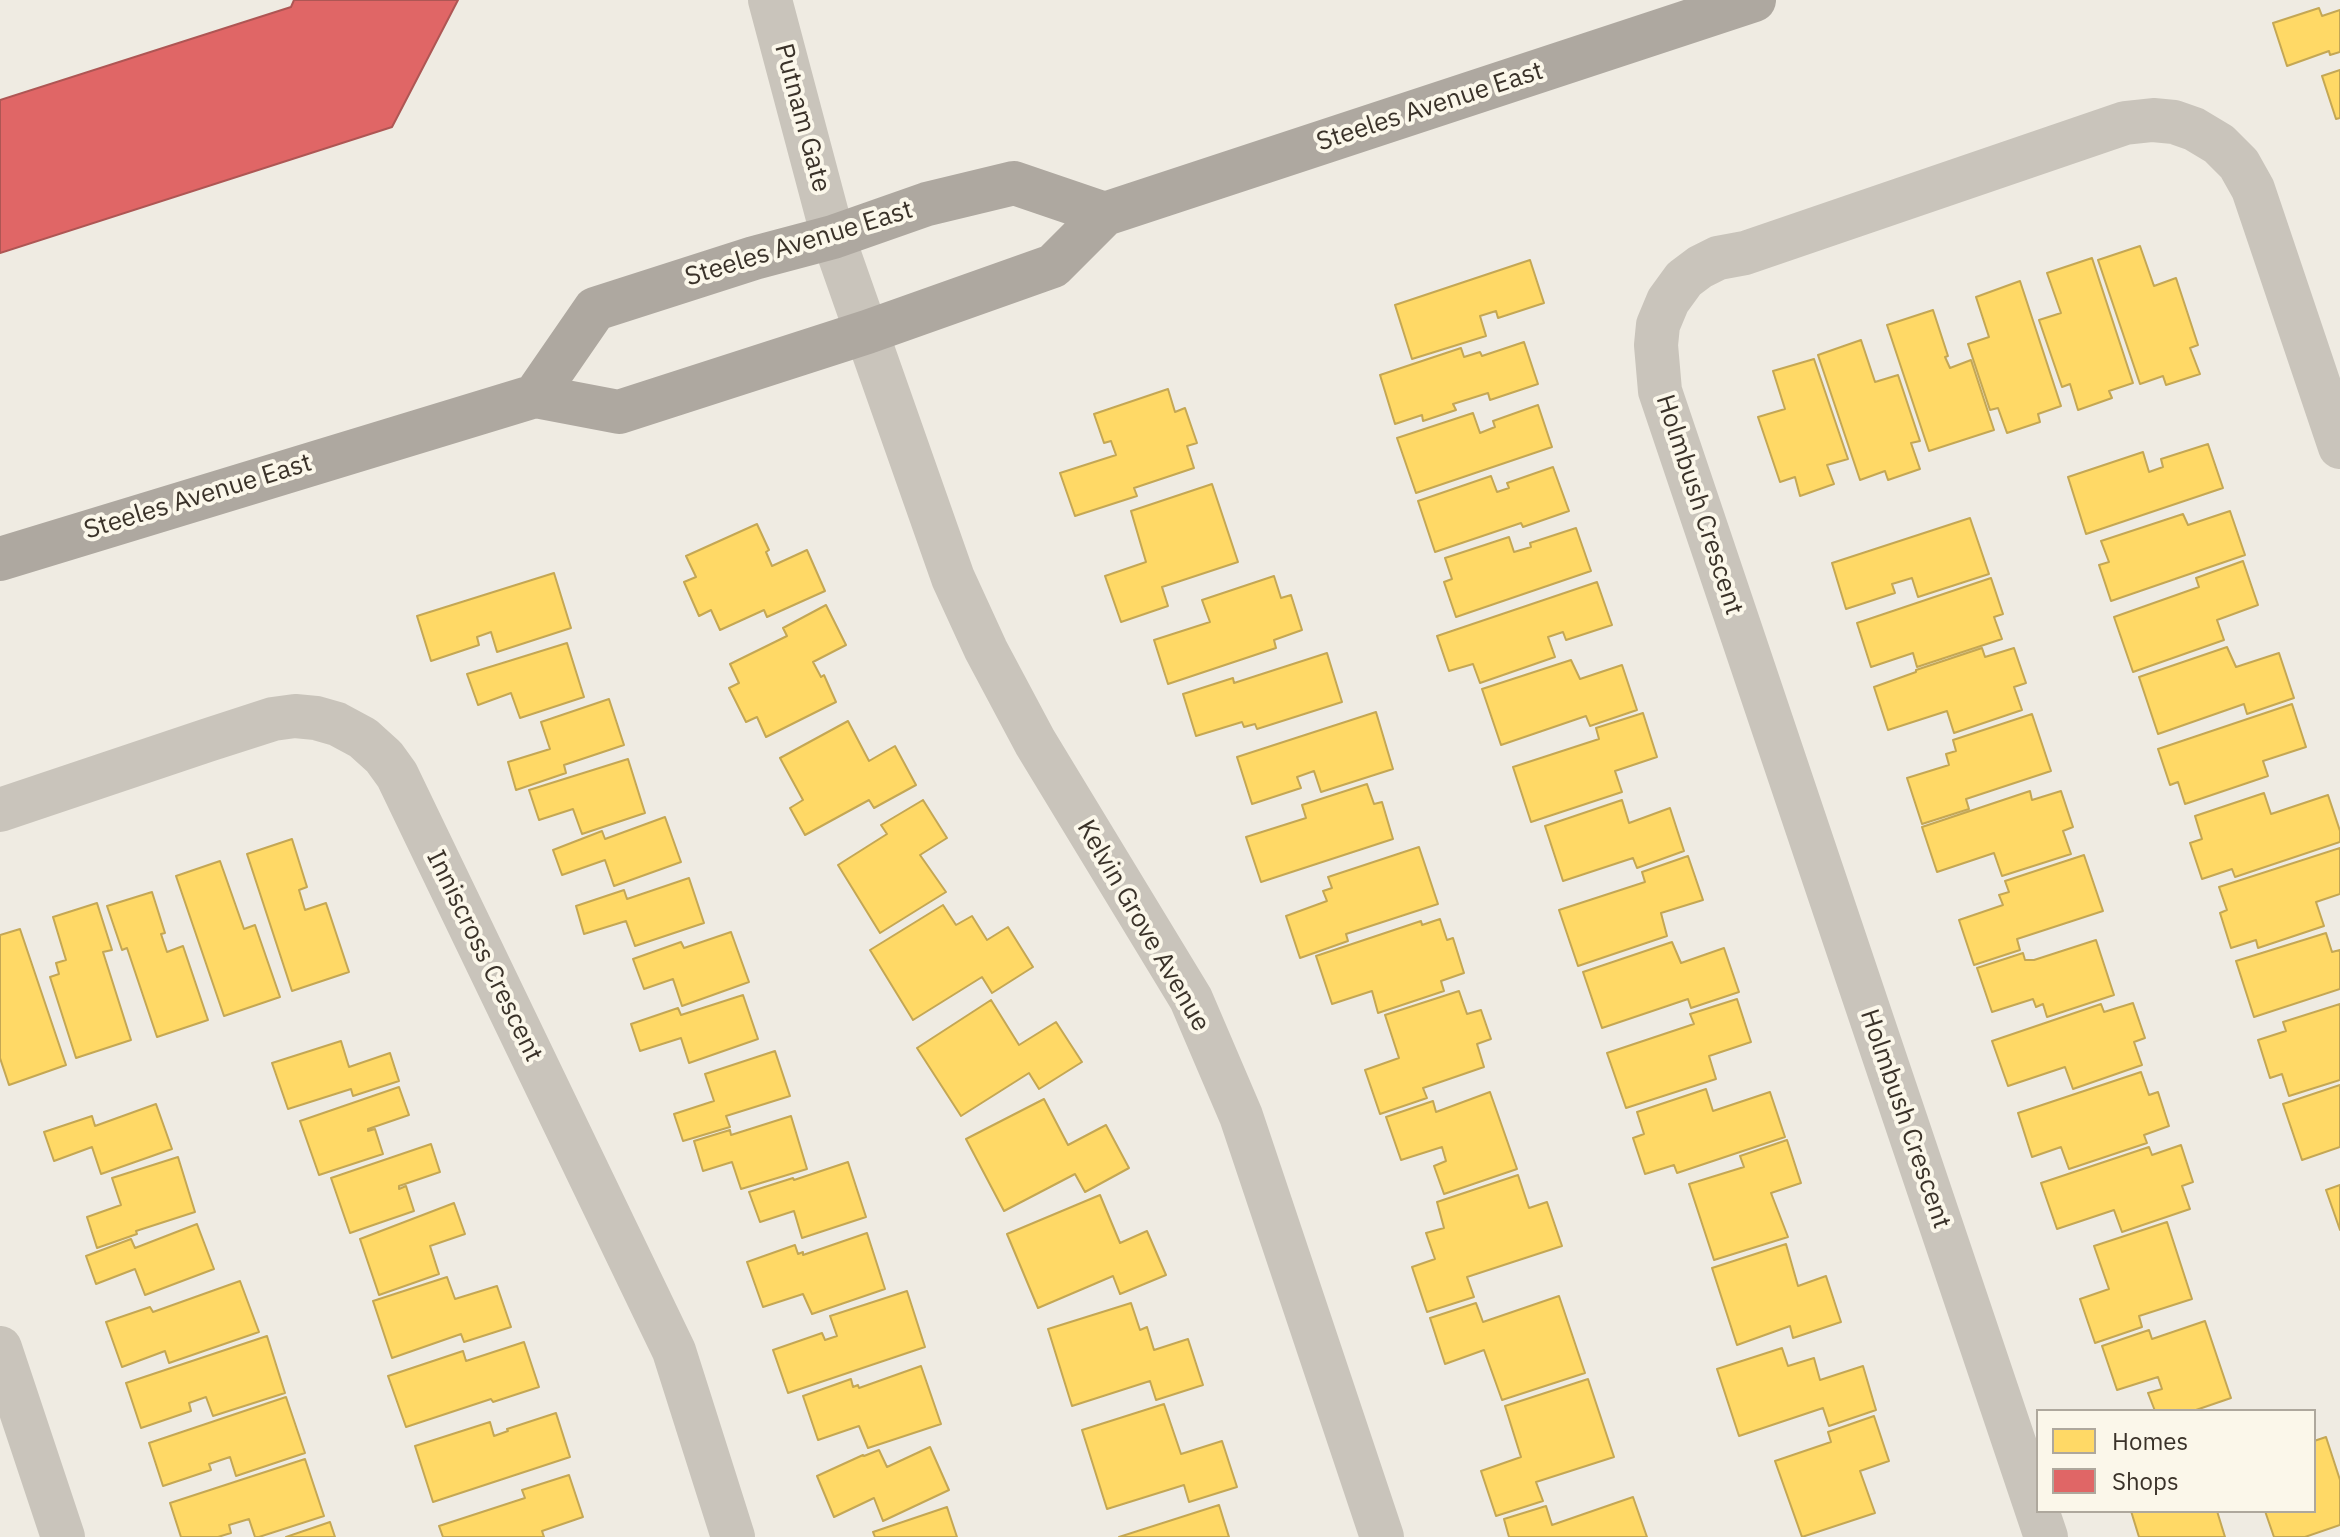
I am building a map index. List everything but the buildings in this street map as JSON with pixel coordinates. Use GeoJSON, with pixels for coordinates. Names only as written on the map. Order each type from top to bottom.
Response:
{"type":"FeatureCollection","features":[{"type":"Feature","properties":{"kind":"main road","name":"Steeles Avenue East"},"geometry":{"type":"LineString","coordinates":[[0,559],[535,396],[619,412],[867,332],[1053,266],[1105,214],[1754,0]]}},
{"type":"Feature","properties":{"kind":"main road","name":"Steeles Avenue East"},"geometry":{"type":"LineString","coordinates":[[535,396],[595,309],[754,258],[833,237],[927,204],[1014,183],[1105,214]]}},
{"type":"Feature","properties":{"kind":"street","name":"Putnam Gate"},"geometry":{"type":"LineString","coordinates":[[770,0],[833,237],[867,332]]}},
{"type":"Feature","properties":{"kind":"street","name":"Holmbush Crescent"},"geometry":{"type":"LineString","coordinates":[[2036,1507],[1660,391],[1656,345],[1658,325],[1668,301],[1684,279],[1718,258],[1745,253],[2125,123],[2153,120],[2174,122],[2194,129],[2219,144],[2239,164],[2253,189],[2340,447]]}},
{"type":"Feature","properties":{"kind":"street","name":"Kelvin Grove Avenue"},"geometry":{"type":"LineString","coordinates":[[867,332],[953,578],[986,650],[1035,742],[1191,999],[1217,1057],[1241,1116],[1382,1537]]}},
{"type":"Feature","properties":{"kind":"street","name":"Inniscross Crescent"},"geometry":{"type":"LineString","coordinates":[[0,810],[273,719],[295,716],[337,724],[363,738],[384,757],[397,775],[674,1351],[733,1537]]}},
{"type":"Feature","properties":{"kind":"street"},"geometry":{"type":"LineString","coordinates":[[0,1348],[63,1537]]}},
{"type":"Feature","properties":{"kind":"street","name":"Holmbush Crescent"},"geometry":{"type":"LineString","coordinates":[[2038,1513],[2046,1537]]}}]}
